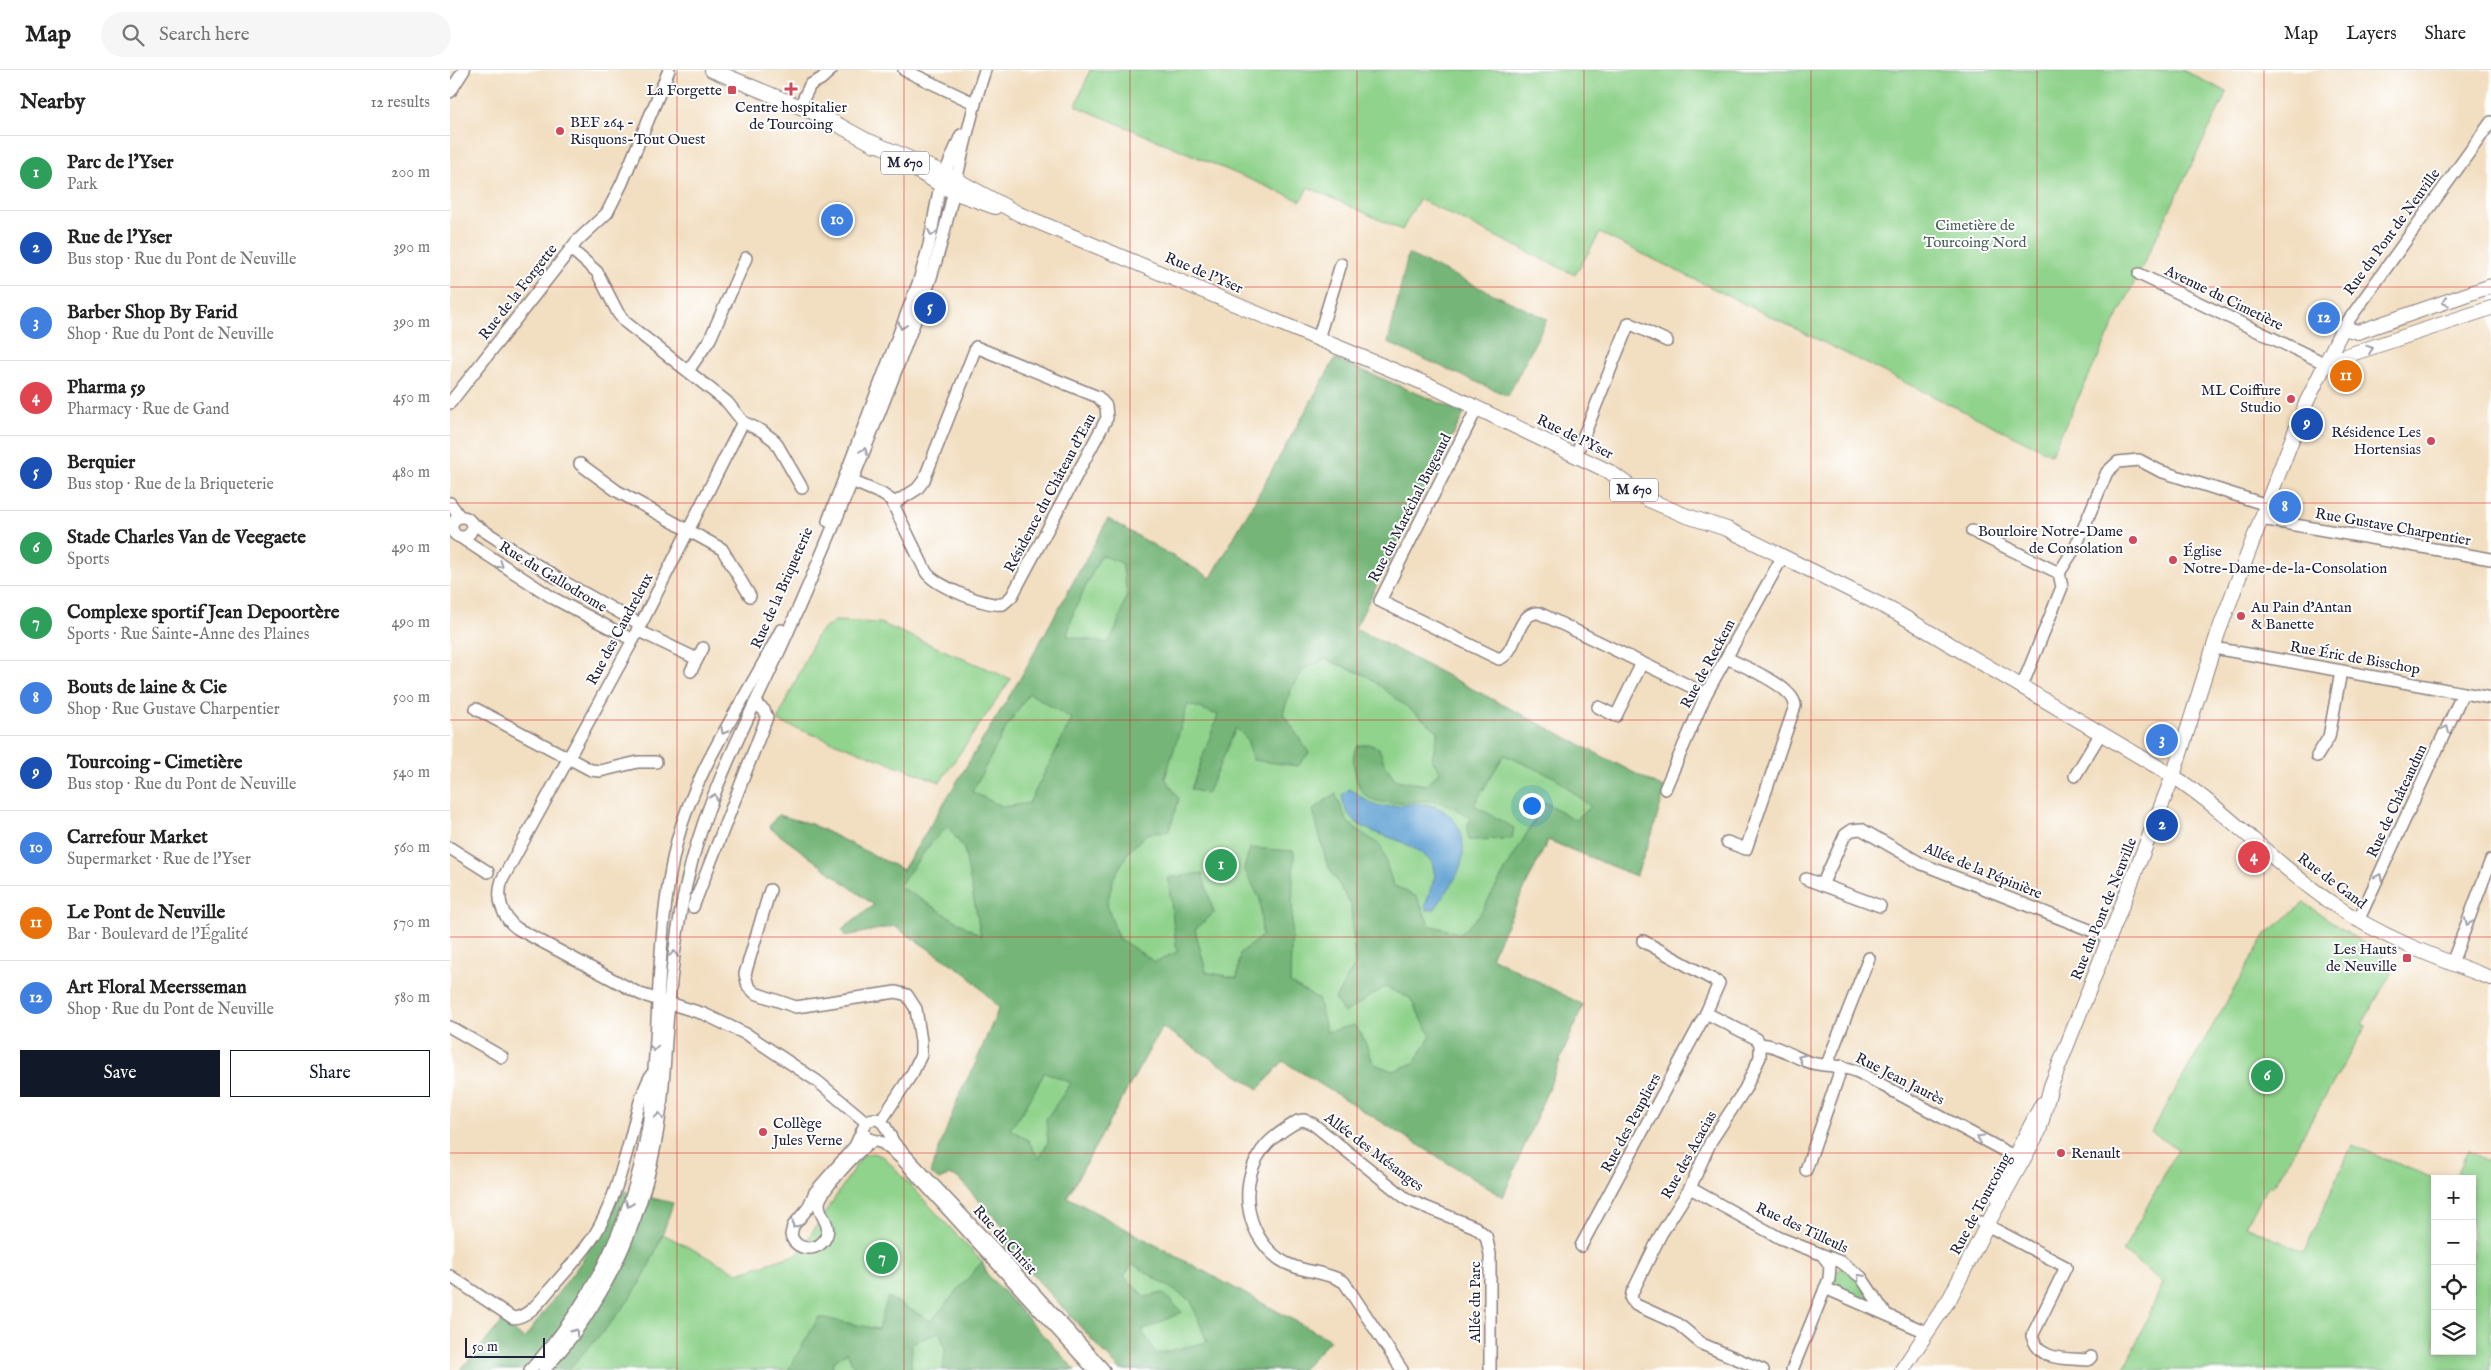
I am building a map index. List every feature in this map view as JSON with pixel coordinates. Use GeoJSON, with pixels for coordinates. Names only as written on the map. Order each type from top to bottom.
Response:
{"type":"FeatureCollection","features":[{"type":"Feature","properties":{"kind":"main road","name":"Rue de l'Yser"},"geometry":{"type":"LineString","coordinates":[[712,70],[800,106],[955,186],[1406,375],[1610,472],[1649,500],[1684,515],[1728,529],[1897,612],[2173,776]]}},
{"type":"Feature","properties":{"kind":"main road"},"geometry":{"type":"LineString","coordinates":[[2343,328],[2358,332],[2491,286]]}},
{"type":"Feature","properties":{"kind":"main road"},"geometry":{"type":"LineString","coordinates":[[2324,363],[2491,308]]}},
{"type":"Feature","properties":{"kind":"main road","name":"Rue du Pont de Neuville"},"geometry":{"type":"LineString","coordinates":[[2059,1066],[2173,776],[2214,648],[2261,519],[2324,363],[2343,328]]}},
{"type":"Feature","properties":{"kind":"main road","name":"Rue de Gand"},"geometry":{"type":"LineString","coordinates":[[2173,776],[2196,791],[2311,888],[2358,921],[2394,941],[2491,978]]}},
{"type":"Feature","properties":{"kind":"main road","name":"Rue de Tourcoing"},"geometry":{"type":"LineString","coordinates":[[1902,1370],[1926,1332],[1944,1290],[1984,1224],[2018,1159],[2059,1066]]}},
{"type":"Feature","properties":{"kind":"street"},"geometry":{"type":"LineString","coordinates":[[450,92],[464,70]]}},
{"type":"Feature","properties":{"kind":"street","name":"Rue de la Forgette"},"geometry":{"type":"LineString","coordinates":[[450,403],[571,250],[602,218],[613,202],[669,70]]}},
{"type":"Feature","properties":{"kind":"street"},"geometry":{"type":"LineString","coordinates":[[800,106],[810,85],[821,79],[831,70]]}},
{"type":"Feature","properties":{"kind":"street"},"geometry":{"type":"LineString","coordinates":[[904,70],[974,103]]}},
{"type":"Feature","properties":{"kind":"street"},"geometry":{"type":"LineString","coordinates":[[969,118],[985,70]]}},
{"type":"Feature","properties":{"kind":"street","name":"Rue de la Briqueterie"},"geometry":{"type":"LineString","coordinates":[[642,1157],[650,1110],[656,1000],[666,897],[678,839],[698,782],[734,714],[762,667],[809,568],[848,479],[918,285],[929,245],[942,179],[969,118]]}},
{"type":"Feature","properties":{"kind":"street","name":"Rue de la Briqueterie"},"geometry":{"type":"LineString","coordinates":[[647,1184],[664,1084],[669,1002],[677,931],[695,850],[720,782],[755,704],[925,295],[955,186],[969,118]]}},
{"type":"Feature","properties":{"kind":"street","name":"Rue du Pont de Neuville"},"geometry":{"type":"LineString","coordinates":[[2343,328],[2491,122]]}},
{"type":"Feature","properties":{"kind":"street"},"geometry":{"type":"LineString","coordinates":[[571,250],[597,272],[621,318],[727,402],[743,422],[762,431],[775,441],[802,488]]}},
{"type":"Feature","properties":{"kind":"street"},"geometry":{"type":"LineString","coordinates":[[688,371],[710,339],[746,258]]}},
{"type":"Feature","properties":{"kind":"street"},"geometry":{"type":"LineString","coordinates":[[1318,339],[1341,264]]}},
{"type":"Feature","properties":{"kind":"street","name":"Avenue du Cimetière"},"geometry":{"type":"LineString","coordinates":[[2139,274],[2324,363]]}},
{"type":"Feature","properties":{"kind":"street"},"geometry":{"type":"LineString","coordinates":[[1576,456],[1630,323],[1667,341]]}},
{"type":"Feature","properties":{"kind":"street","name":"Résidence du Château d'Eau"},"geometry":{"type":"LineString","coordinates":[[848,479],[882,494],[893,504],[926,572],[932,580],[990,604],[1003,604],[1012,596],[1107,418],[1106,406],[1098,397],[976,347],[924,480],[917,489],[893,504]]}},
{"type":"Feature","properties":{"kind":"street","name":"Rue du Maréchal Bugeaud"},"geometry":{"type":"LineString","coordinates":[[1477,408],[1380,601],[1499,659],[1508,653],[1527,617],[1536,613],[1706,694]]}},
{"type":"Feature","properties":{"kind":"street","name":"Rue des Caudreleux"},"geometry":{"type":"LineString","coordinates":[[669,1002],[656,1000],[635,992],[518,928],[510,921],[503,910],[500,897],[502,880],[637,631],[743,422]]}},
{"type":"Feature","properties":{"kind":"street"},"geometry":{"type":"LineString","coordinates":[[2022,686],[2062,587],[2059,573],[2074,550],[2109,468],[2118,462],[2128,460],[2144,462],[2160,471],[2267,505]]}},
{"type":"Feature","properties":{"kind":"street"},"geometry":{"type":"LineString","coordinates":[[580,464],[617,491],[722,549],[750,596]]}},
{"type":"Feature","properties":{"kind":"street"},"geometry":{"type":"LineString","coordinates":[[450,503],[454,522],[453,532],[460,537],[470,533],[472,523],[467,518],[454,522]]}},
{"type":"Feature","properties":{"kind":"street","name":"Rue Gustave Charpentier"},"geometry":{"type":"LineString","coordinates":[[2261,519],[2491,559]]}},
{"type":"Feature","properties":{"kind":"street","name":"Rue du Gallodrome"},"geometry":{"type":"LineString","coordinates":[[472,523],[637,631]]}},
{"type":"Feature","properties":{"kind":"street"},"geometry":{"type":"LineString","coordinates":[[1972,532],[2059,573]]}},
{"type":"Feature","properties":{"kind":"street","name":"Rue du Gallodrome"},"geometry":{"type":"LineString","coordinates":[[460,537],[553,598],[637,631]]}},
{"type":"Feature","properties":{"kind":"street","name":"Rue de Reckem"},"geometry":{"type":"LineString","coordinates":[[1665,789],[1706,694],[1783,556]]}},
{"type":"Feature","properties":{"kind":"street"},"geometry":{"type":"LineString","coordinates":[[637,631],[697,660]]}},
{"type":"Feature","properties":{"kind":"street"},"geometry":{"type":"LineString","coordinates":[[691,671],[703,648]]}},
{"type":"Feature","properties":{"kind":"street","name":"Rue Éric de Bisschop"},"geometry":{"type":"LineString","coordinates":[[2214,648],[2491,698]]}},
{"type":"Feature","properties":{"kind":"street"},"geometry":{"type":"LineString","coordinates":[[1726,842],[1746,849],[1795,706],[1793,697],[1784,689],[1727,658]]}},
{"type":"Feature","properties":{"kind":"street"},"geometry":{"type":"LineString","coordinates":[[1598,707],[1616,716],[1642,663]]}},
{"type":"Feature","properties":{"kind":"street"},"geometry":{"type":"LineString","coordinates":[[693,907],[767,716],[764,710],[755,704],[753,696],[762,667]]}},
{"type":"Feature","properties":{"kind":"street"},"geometry":{"type":"LineString","coordinates":[[2316,756],[2329,737],[2341,671]]}},
{"type":"Feature","properties":{"kind":"street","name":"Rue de Châteaudun"},"geometry":{"type":"LineString","coordinates":[[2358,921],[2462,693]]}},
{"type":"Feature","properties":{"kind":"street"},"geometry":{"type":"LineString","coordinates":[[734,714],[755,704]]}},
{"type":"Feature","properties":{"kind":"street"},"geometry":{"type":"LineString","coordinates":[[476,709],[567,759],[596,771],[638,762],[656,762]]}},
{"type":"Feature","properties":{"kind":"street"},"geometry":{"type":"LineString","coordinates":[[2075,776],[2101,733]]}},
{"type":"Feature","properties":{"kind":"street","name":"Allée de la Pépinière"},"geometry":{"type":"LineString","coordinates":[[1822,885],[1845,835],[1852,830],[1861,829],[1922,864],[2110,938]]}},
{"type":"Feature","properties":{"kind":"street"},"geometry":{"type":"LineString","coordinates":[[450,848],[488,872]]}},
{"type":"Feature","properties":{"kind":"street"},"geometry":{"type":"LineString","coordinates":[[2452,963],[2491,860]]}},
{"type":"Feature","properties":{"kind":"street"},"geometry":{"type":"LineString","coordinates":[[1806,880],[1880,906]]}},
{"type":"Feature","properties":{"kind":"street"},"geometry":{"type":"LineString","coordinates":[[770,890],[745,974],[748,986],[755,994],[796,1007],[896,992],[907,995],[914,1003],[921,1041],[920,1061],[883,1125],[884,1137],[859,1151],[821,1196],[819,1208],[828,1230],[825,1239],[817,1246],[808,1249],[796,1244],[791,1235],[793,1226],[808,1208],[815,1192],[855,1146],[865,1126],[874,1119],[883,1125]]}},
{"type":"Feature","properties":{"kind":"street"},"geometry":{"type":"LineString","coordinates":[[1644,941],[1720,983],[1706,1013]]}},
{"type":"Feature","properties":{"kind":"street"},"geometry":{"type":"LineString","coordinates":[[1827,1064],[1869,958]]}},
{"type":"Feature","properties":{"kind":"street"},"geometry":{"type":"LineString","coordinates":[[669,1002],[704,1014],[748,1035],[817,1081],[865,1126],[866,1138],[875,1141]]}},
{"type":"Feature","properties":{"kind":"street","name":"Rue Jean Jaurès"},"geometry":{"type":"LineString","coordinates":[[1706,1013],[1753,1036],[1760,1044],[1776,1046],[1808,1062],[1842,1066],[1858,1072],[2018,1159]]}},
{"type":"Feature","properties":{"kind":"street","name":"Rue des Peupliers"},"geometry":{"type":"LineString","coordinates":[[1580,1246],[1706,1013]]}},
{"type":"Feature","properties":{"kind":"street"},"geometry":{"type":"LineString","coordinates":[[450,1027],[502,1057]]}},
{"type":"Feature","properties":{"kind":"street","name":"Rue des Acacias"},"geometry":{"type":"LineString","coordinates":[[1760,1044],[1760,1057],[1751,1077],[1711,1141],[1690,1188],[1660,1234],[1632,1293],[1631,1299],[1636,1305],[1678,1324],[1702,1344],[1763,1370]]}},
{"type":"Feature","properties":{"kind":"street"},"geometry":{"type":"LineString","coordinates":[[1806,1170],[1842,1066]]}},
{"type":"Feature","properties":{"kind":"street"},"geometry":{"type":"LineString","coordinates":[[450,1276],[507,1316],[517,1318],[527,1313],[574,1262],[595,1234],[610,1202],[627,1152],[639,1098],[652,1072]]}},
{"type":"Feature","properties":{"kind":"street","name":"Allée des Mésanges"},"geometry":{"type":"LineString","coordinates":[[1402,1370],[1344,1282],[1332,1276],[1296,1268],[1280,1260],[1266,1247],[1253,1224],[1248,1208],[1247,1191],[1253,1166],[1266,1145],[1298,1121],[1304,1120],[1313,1124],[1408,1200],[1475,1227],[1486,1236]]}},
{"type":"Feature","properties":{"kind":"street","name":"Rue du Christ"},"geometry":{"type":"LineString","coordinates":[[883,1125],[894,1143],[1000,1255],[1104,1370]]}},
{"type":"Feature","properties":{"kind":"street","name":"Rue du Christ"},"geometry":{"type":"LineString","coordinates":[[875,1141],[890,1147],[907,1164],[1094,1370]]}},
{"type":"Feature","properties":{"kind":"street"},"geometry":{"type":"LineString","coordinates":[[530,1370],[563,1330],[599,1272],[630,1205],[642,1157],[654,1148]]}},
{"type":"Feature","properties":{"kind":"street"},"geometry":{"type":"LineString","coordinates":[[544,1370],[574,1333],[596,1300],[624,1246],[647,1184],[644,1175],[646,1159],[627,1152]]}},
{"type":"Feature","properties":{"kind":"street","name":"Rue des Tilleuls"},"geometry":{"type":"LineString","coordinates":[[1690,1188],[1780,1238],[1841,1262],[1858,1274],[1885,1313]]}},
{"type":"Feature","properties":{"kind":"street"},"geometry":{"type":"LineString","coordinates":[[1984,1224],[2066,1267],[2032,1336],[2039,1350],[2050,1357],[2088,1360],[2091,1357]]}},
{"type":"Feature","properties":{"kind":"street","name":"Allée du Parc"},"geometry":{"type":"LineString","coordinates":[[1486,1236],[1490,1254],[1490,1370]]}},
{"type":"Feature","properties":{"kind":"street"},"geometry":{"type":"LineString","coordinates":[[1792,1370],[1831,1270],[1823,1256]]}},
{"type":"Feature","properties":{"kind":"street"},"geometry":{"type":"LineString","coordinates":[[1825,1288],[1926,1332]]}},
{"type":"Feature","properties":{"kind":"green space","name":"Cimetière de Tourcoing Nord"},"geometry":{"type":"Polygon","coordinates":[[[1090,70],[2182,70],[2227,92],[2051,454],[1600,233],[1575,275],[1419,199],[1402,230],[1308,187],[1301,201],[1076,106],[1090,70]]]}},
{"type":"Feature","properties":{"kind":"green space"},"geometry":{"type":"Polygon","coordinates":[[[1408,254],[1547,319],[1508,396],[1388,343],[1408,254]]]}},
{"type":"Feature","properties":{"kind":"green space"},"geometry":{"type":"Polygon","coordinates":[[[1335,359],[1464,413],[1355,628],[1665,789],[1652,834],[1636,876],[1548,840],[1491,957],[1583,1005],[1503,1197],[1283,1061],[1259,1089],[1162,1027],[1067,1197],[1330,1340],[1302,1370],[1120,1370],[1003,1242],[1010,1234],[958,1178],[949,1175],[939,1180],[962,1088],[973,1069],[999,1008],[967,974],[894,926],[845,936],[842,930],[874,905],[769,827],[778,815],[811,824],[903,870],[1021,677],[1108,519],[1211,578],[1335,359]]]}},
{"type":"Feature","properties":{"kind":"green space"},"geometry":{"type":"Polygon","coordinates":[[[1335,359],[1464,413],[1355,628],[1665,789],[1652,834],[1636,876],[1548,840],[1491,957],[1583,1005],[1503,1197],[1283,1061],[1259,1089],[1162,1027],[1067,1197],[1330,1340],[1302,1370],[1120,1370],[1003,1242],[1010,1234],[958,1178],[949,1175],[939,1180],[930,1173],[962,1088],[973,1069],[999,1008],[967,974],[894,926],[845,936],[842,930],[874,905],[769,827],[778,815],[811,824],[903,870],[1021,677],[1108,519],[1211,578],[1335,359]],[[1101,555],[1074,611],[1067,636],[1108,643],[1116,629],[1127,594],[1122,563],[1101,555]],[[1325,659],[1304,669],[1292,687],[1283,713],[1309,753],[1298,766],[1253,760],[1247,739],[1236,728],[1207,794],[1191,789],[1218,715],[1188,704],[1165,778],[1179,799],[1169,831],[1147,834],[1129,851],[1114,877],[1107,904],[1118,938],[1155,962],[1177,952],[1168,878],[1202,873],[1214,913],[1195,929],[1206,972],[1237,978],[1240,953],[1262,936],[1260,899],[1244,869],[1250,848],[1294,851],[1290,983],[1318,999],[1327,1032],[1354,1025],[1363,1037],[1374,1064],[1393,1071],[1414,1063],[1431,1036],[1410,998],[1385,987],[1344,1013],[1335,999],[1355,965],[1351,905],[1327,864],[1313,810],[1335,793],[1348,823],[1381,846],[1393,885],[1417,897],[1429,925],[1461,934],[1480,914],[1545,802],[1575,820],[1591,807],[1554,777],[1504,755],[1474,805],[1514,828],[1512,839],[1469,840],[1467,829],[1470,819],[1462,812],[1442,803],[1432,801],[1396,803],[1374,800],[1365,795],[1359,786],[1355,772],[1354,752],[1357,746],[1368,744],[1379,748],[1385,765],[1396,780],[1426,785],[1440,771],[1432,760],[1438,731],[1367,676],[1325,659]],[[1029,693],[1006,728],[972,792],[1004,807],[1029,803],[1072,719],[1029,693]],[[948,826],[931,843],[899,886],[981,936],[964,849],[948,826]],[[1045,1072],[1022,1113],[1010,1129],[1028,1140],[1039,1159],[1048,1142],[1046,1119],[1071,1083],[1045,1072]],[[1133,1264],[1124,1276],[1145,1297],[1163,1293],[1182,1312],[1142,1331],[1156,1354],[1207,1342],[1191,1301],[1133,1264]]]}},
{"type":"Feature","properties":{"kind":"green space"},"geometry":{"type":"Polygon","coordinates":[[[835,621],[880,623],[1011,679],[940,782],[777,721],[818,633],[835,621]]]}},
{"type":"Feature","properties":{"kind":"green space"},"geometry":{"type":"Polygon","coordinates":[[[2304,903],[2396,965],[2362,1024],[2366,1026],[2273,1187],[2269,1185],[2245,1226],[2304,1252],[2352,1145],[2431,1177],[2431,1355],[2476,1355],[2476,1175],[2457,1175],[2468,1150],[2491,1164],[2491,1370],[2124,1370],[2163,1283],[2123,1251],[2178,1149],[2151,1132],[2266,934],[2304,903]]]}},
{"type":"Feature","properties":{"kind":"green space"},"geometry":{"type":"Polygon","coordinates":[[[873,1153],[884,1157],[982,1262],[987,1274],[1075,1370],[568,1370],[636,1289],[663,1234],[738,1273],[798,1254],[863,1155],[873,1153]]]}},
{"type":"Feature","properties":{"kind":"green space"},"geometry":{"type":"Polygon","coordinates":[[[619,1190],[673,1203],[658,1246],[643,1278],[631,1298],[604,1330],[568,1370],[460,1370],[503,1321],[524,1339],[581,1262],[619,1190]]]}},
{"type":"Feature","properties":{"kind":"green space"},"geometry":{"type":"Polygon","coordinates":[[[982,1262],[987,1274],[1075,1370],[943,1370],[945,1350],[940,1332],[912,1343],[911,1370],[855,1370],[847,1352],[832,1363],[833,1370],[788,1370],[819,1317],[878,1329],[888,1297],[931,1321],[982,1262]]]}},
{"type":"Feature","properties":{"kind":"green space"},"geometry":{"type":"Polygon","coordinates":[[[1840,1268],[1854,1275],[1868,1295],[1866,1300],[1840,1288],[1835,1280],[1835,1274],[1840,1268]]]}},
{"type":"Feature","properties":{"kind":"water"},"geometry":{"type":"Polygon","coordinates":[[[1349,789],[1375,805],[1424,804],[1445,812],[1453,819],[1462,837],[1462,859],[1454,881],[1435,909],[1427,910],[1425,906],[1435,876],[1432,862],[1406,844],[1356,822],[1349,815],[1342,795],[1349,789]]]}},
{"type":"Feature","properties":{"kind":"place","name":"Centre hospitalier de Tourcoing"},"geometry":{"type":"Point","coordinates":[791,89]}},
{"type":"Feature","properties":{"kind":"place","name":"La Forgette"},"geometry":{"type":"Point","coordinates":[732,90]}},
{"type":"Feature","properties":{"kind":"place","name":"BEF 264 - Risquons-Tout Ouest"},"geometry":{"type":"Point","coordinates":[560,131]}},
{"type":"Feature","properties":{"kind":"place","name":"Carrefour Market"},"geometry":{"type":"Point","coordinates":[837,220]}},
{"type":"Feature","properties":{"kind":"place","name":"Berquier"},"geometry":{"type":"Point","coordinates":[930,308]}},
{"type":"Feature","properties":{"kind":"place","name":"Art Floral Meersseman"},"geometry":{"type":"Point","coordinates":[2324,318]}},
{"type":"Feature","properties":{"kind":"place","name":"Le Pont de Neuville"},"geometry":{"type":"Point","coordinates":[2346,376]}},
{"type":"Feature","properties":{"kind":"place","name":"ML Coiffure Studio"},"geometry":{"type":"Point","coordinates":[2291,399]}},
{"type":"Feature","properties":{"kind":"place","name":"Tourcoing – Cimetière"},"geometry":{"type":"Point","coordinates":[2307,424]}},
{"type":"Feature","properties":{"kind":"place","name":"Résidence Les Hortensias"},"geometry":{"type":"Point","coordinates":[2431,441]}},
{"type":"Feature","properties":{"kind":"place","name":"Bouts de laine & Cie"},"geometry":{"type":"Point","coordinates":[2285,507]}},
{"type":"Feature","properties":{"kind":"place","name":"Bourloire Notre-Dame de Consolation"},"geometry":{"type":"Point","coordinates":[2133,540]}},
{"type":"Feature","properties":{"kind":"place","name":"Église Notre-Dame-de-la-Consolation"},"geometry":{"type":"Point","coordinates":[2173,560]}},
{"type":"Feature","properties":{"kind":"place","name":"Au Pain d'Antan & Banette"},"geometry":{"type":"Point","coordinates":[2241,616]}},
{"type":"Feature","properties":{"kind":"place","name":"Barber Shop By Farid"},"geometry":{"type":"Point","coordinates":[2162,740]}},
{"type":"Feature","properties":{"kind":"place","name":"Rue de l'Yser"},"geometry":{"type":"Point","coordinates":[2162,825]}},
{"type":"Feature","properties":{"kind":"place","name":"Pharma 59"},"geometry":{"type":"Point","coordinates":[2254,857]}},
{"type":"Feature","properties":{"kind":"place","name":"Parc de l'Yser"},"geometry":{"type":"Point","coordinates":[1221,865]}},
{"type":"Feature","properties":{"kind":"place","name":"Les Hauts de Neuville"},"geometry":{"type":"Point","coordinates":[2407,958]}},
{"type":"Feature","properties":{"kind":"place","name":"Stade Charles Van de Veegaete"},"geometry":{"type":"Point","coordinates":[2267,1076]}},
{"type":"Feature","properties":{"kind":"place","name":"Collège Jules Verne"},"geometry":{"type":"Point","coordinates":[763,1132]}},
{"type":"Feature","properties":{"kind":"place","name":"Renault"},"geometry":{"type":"Point","coordinates":[2061,1153]}},
{"type":"Feature","properties":{"kind":"place","name":"Complexe sportif Jean Depoortère"},"geometry":{"type":"Point","coordinates":[882,1258]}}]}
